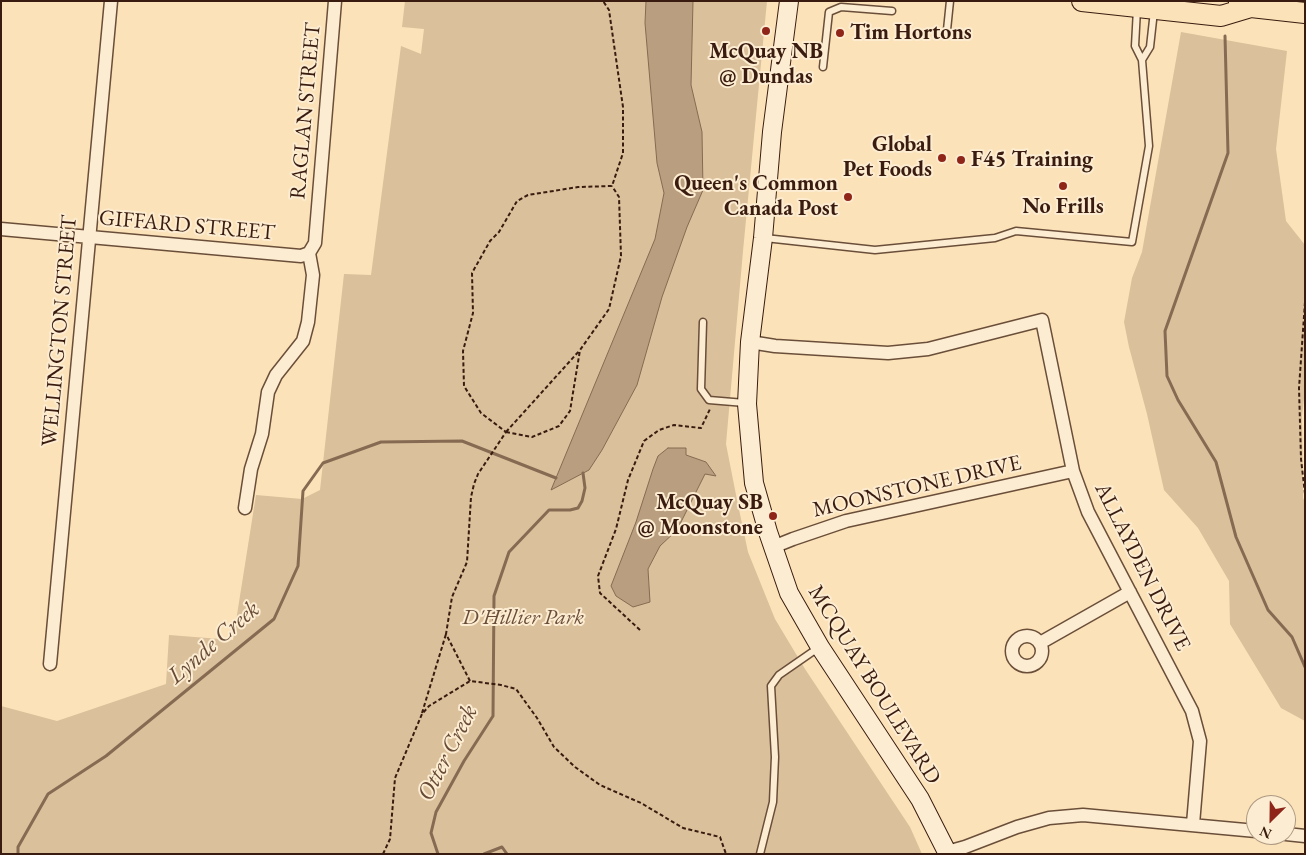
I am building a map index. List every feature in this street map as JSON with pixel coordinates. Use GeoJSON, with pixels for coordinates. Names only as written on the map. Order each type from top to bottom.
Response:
{"type":"FeatureCollection","features":[{"type":"Feature","properties":{"kind":"main road"},"geometry":{"type":"LineString","coordinates":[[1082,1],[1146,4],[1220,16],[1244,4],[1305,13]]}},
{"type":"Feature","properties":{"kind":"street","name":"WELLINGTON STREET"},"geometry":{"type":"LineString","coordinates":[[50,664],[111,1]]}},
{"type":"Feature","properties":{"kind":"street","name":"RAGLAN STREET"},"geometry":{"type":"LineString","coordinates":[[309,253],[315,243],[335,1]]}},
{"type":"Feature","properties":{"kind":"street","name":"MCQUAY BOULEVARD"},"geometry":{"type":"LineString","coordinates":[[789,1],[772,132],[763,238],[750,342],[747,404],[754,483],[789,593],[820,647],[920,799],[947,853]]}},
{"type":"Feature","properties":{"kind":"street","name":"GIFFARD STREET"},"geometry":{"type":"LineString","coordinates":[[1,230],[301,256],[309,253]]}},
{"type":"Feature","properties":{"kind":"street"},"geometry":{"type":"LineString","coordinates":[[245,508],[251,469],[262,434],[268,392],[276,375],[303,341],[308,322],[313,275],[309,253]]}},
{"type":"Feature","properties":{"kind":"street","name":"ALLAYDEN DRIVE"},"geometry":{"type":"LineString","coordinates":[[750,342],[774,346],[888,353],[928,349],[1042,320],[1073,471],[1088,512],[1192,711],[1200,740],[1193,824]]}},
{"type":"Feature","properties":{"kind":"street","name":"MOONSTONE DRIVE"},"geometry":{"type":"LineString","coordinates":[[773,547],[846,521],[1073,471]]}},
{"type":"Feature","properties":{"kind":"street"},"geometry":{"type":"LineString","coordinates":[[1040,643],[1130,592]]}},
{"type":"Feature","properties":{"kind":"street"},"geometry":{"type":"LineString","coordinates":[[947,853],[1017,827],[1049,818],[1084,814],[1246,830]]}},
{"type":"Feature","properties":{"kind":"lane"},"geometry":{"type":"LineString","coordinates":[[947,30],[950,1]]}},
{"type":"Feature","properties":{"kind":"lane"},"geometry":{"type":"LineString","coordinates":[[763,238],[875,250],[995,238],[1016,231],[1132,242],[1149,146],[1142,60],[1135,46],[1146,4]]}},
{"type":"Feature","properties":{"kind":"lane"},"geometry":{"type":"LineString","coordinates":[[1142,60],[1150,47],[1146,4]]}},
{"type":"Feature","properties":{"kind":"lane"},"geometry":{"type":"LineString","coordinates":[[823,68],[829,12],[841,7],[892,11]]}},
{"type":"Feature","properties":{"kind":"lane"},"geometry":{"type":"LineString","coordinates":[[703,322],[701,389],[709,400],[747,404]]}},
{"type":"Feature","properties":{"kind":"lane"},"geometry":{"type":"LineString","coordinates":[[760,854],[773,802],[775,757],[770,686],[779,675],[820,647]]}},
{"type":"Feature","properties":{"kind":"path"},"geometry":{"type":"LineString","coordinates":[[603,1],[609,10],[623,107],[623,153],[612,186]]}},
{"type":"Feature","properties":{"kind":"path"},"geometry":{"type":"LineString","coordinates":[[383,854],[390,839],[395,778],[422,714],[446,634],[452,597],[467,562],[471,497],[478,474],[506,432],[580,350],[609,308],[620,256],[619,197],[612,186]]}},
{"type":"Feature","properties":{"kind":"path"},"geometry":{"type":"LineString","coordinates":[[580,350],[570,411],[558,426],[532,437],[506,432],[481,413],[464,386],[463,351],[473,313],[472,273],[490,241],[499,232],[517,201],[528,195],[578,187],[612,186]]}},
{"type":"Feature","properties":{"kind":"path"},"geometry":{"type":"LineString","coordinates":[[1305,302],[1299,388],[1300,459],[1305,494]]}},
{"type":"Feature","properties":{"kind":"path"},"geometry":{"type":"LineString","coordinates":[[640,630],[600,593],[598,576],[616,529],[628,480],[644,442],[659,430],[674,425],[700,428],[714,400]]}},
{"type":"Feature","properties":{"kind":"path"},"geometry":{"type":"LineString","coordinates":[[446,634],[470,681]]}},
{"type":"Feature","properties":{"kind":"path"},"geometry":{"type":"LineString","coordinates":[[422,714],[429,706],[470,681],[501,685],[516,690],[537,718],[554,747],[574,766],[600,785],[642,803],[683,828],[720,837],[726,854]]}},
{"type":"Feature","properties":{"kind":"green space","name":"D'Hillier Park"},"geometry":{"type":"Polygon","coordinates":[[[405,1],[767,1],[726,444],[748,552],[775,619],[805,669],[910,827],[922,854],[1,854],[1,706],[57,721],[166,684],[169,635],[233,640],[256,495],[302,499],[320,490],[344,274],[371,275],[401,46],[421,54],[424,29],[402,27],[405,1]]]}},
{"type":"Feature","properties":{"kind":"green space"},"geometry":{"type":"Polygon","coordinates":[[[1181,32],[1287,51],[1276,149],[1286,221],[1305,245],[1305,390],[1302,416],[1303,498],[1305,502],[1305,721],[1281,708],[1230,624],[1229,581],[1198,528],[1164,490],[1124,322],[1132,278],[1142,252],[1181,32]]]}},
{"type":"Feature","properties":{"kind":"shaded area"},"geometry":{"type":"Polygon","coordinates":[[[646,1],[693,1],[691,85],[702,132],[703,190],[687,227],[662,297],[637,385],[589,470],[551,490],[655,239],[664,193],[657,163],[645,23],[646,1]]]}},
{"type":"Feature","properties":{"kind":"shaded area"},"geometry":{"type":"Polygon","coordinates":[[[668,448],[686,448],[686,455],[706,462],[716,476],[705,474],[677,530],[660,546],[648,569],[650,602],[633,607],[616,596],[611,586],[636,522],[658,456],[668,448]]]}},
{"type":"Feature","properties":{"kind":"waterway"},"geometry":{"type":"LineString","coordinates":[[1225,36],[1228,153],[1165,331],[1167,376],[1178,400],[1216,462],[1236,537],[1268,610],[1292,637],[1305,667]]}},
{"type":"Feature","properties":{"kind":"waterway","name":"Lynde Creek"},"geometry":{"type":"LineString","coordinates":[[18,854],[18,847],[48,794],[106,756],[274,619],[298,566],[303,491],[323,463],[381,442],[462,441],[556,478]]}},
{"type":"Feature","properties":{"kind":"waterway","name":"Otter Creek"},"geometry":{"type":"LineString","coordinates":[[438,854],[431,833],[436,812],[464,761],[493,716],[494,596],[509,552],[549,510],[578,508],[585,488],[583,473]]}},
{"type":"Feature","properties":{"kind":"waterway","name":"Otter Creek"},"geometry":{"type":"LineString","coordinates":[[484,854],[502,847],[507,854]]}},
{"type":"Feature","properties":{"kind":"place","name":"McQuay NB @ Dundas"},"geometry":{"type":"Point","coordinates":[766,31]}},
{"type":"Feature","properties":{"kind":"place","name":"Tim Hortons"},"geometry":{"type":"Point","coordinates":[840,33]}},
{"type":"Feature","properties":{"kind":"place","name":"Global Pet Foods"},"geometry":{"type":"Point","coordinates":[942,158]}},
{"type":"Feature","properties":{"kind":"place","name":"F45 Training"},"geometry":{"type":"Point","coordinates":[961,160]}},
{"type":"Feature","properties":{"kind":"place","name":"No Frills"},"geometry":{"type":"Point","coordinates":[1063,186]}},
{"type":"Feature","properties":{"kind":"place","name":"Queen's Common Canada Post"},"geometry":{"type":"Point","coordinates":[848,197]}},
{"type":"Feature","properties":{"kind":"place","name":"McQuay SB @ Moonstone"},"geometry":{"type":"Point","coordinates":[773,516]}}]}
